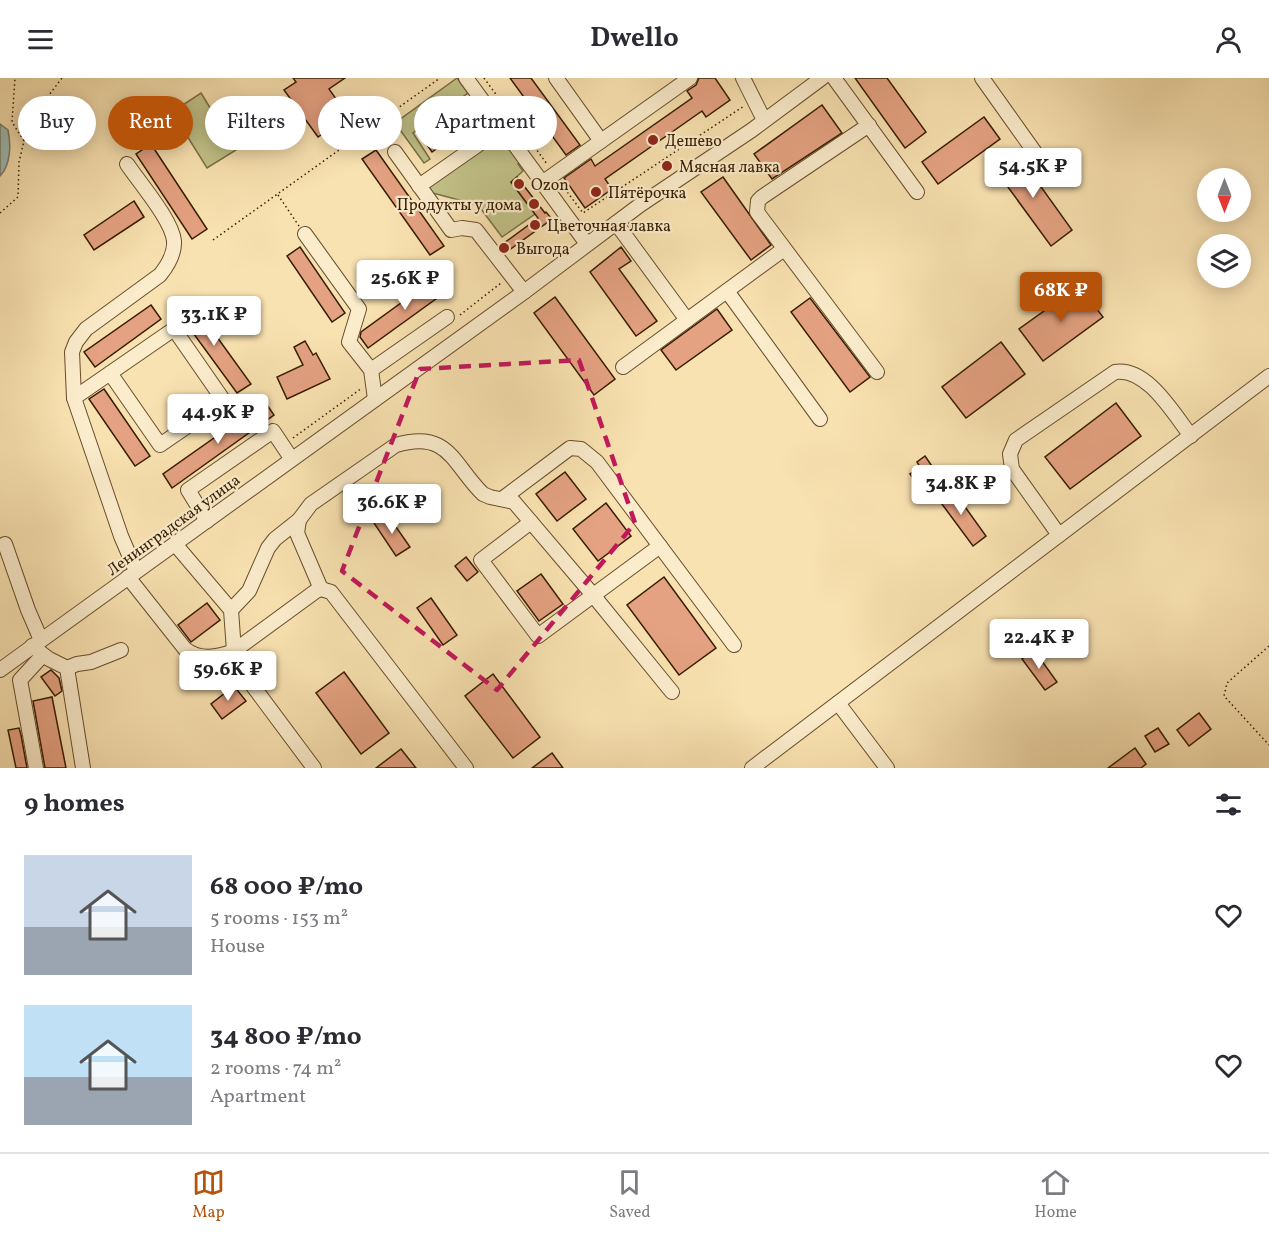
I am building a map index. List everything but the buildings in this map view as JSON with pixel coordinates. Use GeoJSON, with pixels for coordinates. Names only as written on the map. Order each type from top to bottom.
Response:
{"type":"FeatureCollection","features":[{"type":"Feature","properties":{"kind":"street"},"geometry":{"type":"LineString","coordinates":[[466,78],[479,96]]}},
{"type":"Feature","properties":{"kind":"street"},"geometry":{"type":"LineString","coordinates":[[556,78],[601,141]]}},
{"type":"Feature","properties":{"kind":"street"},"geometry":{"type":"LineString","coordinates":[[542,183],[601,141],[672,83],[690,78]]}},
{"type":"Feature","properties":{"kind":"street"},"geometry":{"type":"LineString","coordinates":[[742,78],[764,120]]}},
{"type":"Feature","properties":{"kind":"street","name":"Ленинградская улица"},"geometry":{"type":"LineString","coordinates":[[5,666],[39,647],[132,574],[291,458],[616,223],[822,78]]}},
{"type":"Feature","properties":{"kind":"street"},"geometry":{"type":"LineString","coordinates":[[834,78],[917,192]]}},
{"type":"Feature","properties":{"kind":"street"},"geometry":{"type":"LineString","coordinates":[[982,78],[1046,168]]}},
{"type":"Feature","properties":{"kind":"street"},"geometry":{"type":"LineString","coordinates":[[868,125],[758,201],[757,212],[877,372]]}},
{"type":"Feature","properties":{"kind":"street"},"geometry":{"type":"LineString","coordinates":[[419,186],[471,150]]}},
{"type":"Feature","properties":{"kind":"street"},"geometry":{"type":"LineString","coordinates":[[518,150],[587,244]]}},
{"type":"Feature","properties":{"kind":"street"},"geometry":{"type":"LineString","coordinates":[[395,152],[451,230],[462,228],[476,230],[524,291]]}},
{"type":"Feature","properties":{"kind":"street"},"geometry":{"type":"LineString","coordinates":[[127,164],[172,232],[174,243],[172,255],[168,266],[160,275],[86,329],[72,352],[74,398],[132,574],[191,654],[197,656],[213,657],[234,651],[321,589]]}},
{"type":"Feature","properties":{"kind":"street"},"geometry":{"type":"LineString","coordinates":[[616,223],[687,320]]}},
{"type":"Feature","properties":{"kind":"street"},"geometry":{"type":"LineString","coordinates":[[304,234],[359,309],[349,342],[370,370],[375,399]]}},
{"type":"Feature","properties":{"kind":"street"},"geometry":{"type":"LineString","coordinates":[[623,368],[784,249]]}},
{"type":"Feature","properties":{"kind":"street"},"geometry":{"type":"LineString","coordinates":[[728,291],[820,419]]}},
{"type":"Feature","properties":{"kind":"street"},"geometry":{"type":"LineString","coordinates":[[370,370],[447,317]]}},
{"type":"Feature","properties":{"kind":"street"},"geometry":{"type":"LineString","coordinates":[[74,398],[110,373],[174,329],[224,401],[160,445],[110,373]]}},
{"type":"Feature","properties":{"kind":"street"},"geometry":{"type":"LineString","coordinates":[[1059,535],[1012,469],[1010,454],[1016,440],[1115,372],[1120,371],[1130,372],[1147,382],[1191,436]]}},
{"type":"Feature","properties":{"kind":"street"},"geometry":{"type":"LineString","coordinates":[[752,768],[1269,376]]}},
{"type":"Feature","properties":{"kind":"street"},"geometry":{"type":"LineString","coordinates":[[207,521],[188,490],[273,431],[291,458]]}},
{"type":"Feature","properties":{"kind":"street"},"geometry":{"type":"LineString","coordinates":[[231,610],[249,591],[268,548],[275,539],[298,520],[311,504],[396,445],[408,441],[430,442],[453,455],[483,494],[514,502],[672,692]]}},
{"type":"Feature","properties":{"kind":"street"},"geometry":{"type":"LineString","coordinates":[[502,499],[570,448],[576,447],[588,454],[597,462],[734,645]]}},
{"type":"Feature","properties":{"kind":"street"},"geometry":{"type":"LineString","coordinates":[[298,520],[297,533],[321,589]]}},
{"type":"Feature","properties":{"kind":"street"},"geometry":{"type":"LineString","coordinates":[[531,522],[482,560],[538,636],[660,546]]}},
{"type":"Feature","properties":{"kind":"street"},"geometry":{"type":"LineString","coordinates":[[5,544],[39,647],[67,668],[83,768]]}},
{"type":"Feature","properties":{"kind":"street"},"geometry":{"type":"LineString","coordinates":[[175,544],[231,610],[234,651],[241,670],[314,768]]}},
{"type":"Feature","properties":{"kind":"street"},"geometry":{"type":"LineString","coordinates":[[321,589],[331,592],[466,768]]}},
{"type":"Feature","properties":{"kind":"street"},"geometry":{"type":"LineString","coordinates":[[36,768],[20,680],[39,647]]}},
{"type":"Feature","properties":{"kind":"street"},"geometry":{"type":"LineString","coordinates":[[67,668],[77,664],[91,663],[121,650]]}},
{"type":"Feature","properties":{"kind":"street"},"geometry":{"type":"LineString","coordinates":[[838,703],[887,768]]}},
{"type":"Feature","properties":{"kind":"path"},"geometry":{"type":"LineString","coordinates":[[15,78],[12,122],[18,132]]}},
{"type":"Feature","properties":{"kind":"path"},"geometry":{"type":"LineString","coordinates":[[48,96],[62,78]]}},
{"type":"Feature","properties":{"kind":"path"},"geometry":{"type":"LineString","coordinates":[[402,105],[440,78]]}},
{"type":"Feature","properties":{"kind":"path"},"geometry":{"type":"LineString","coordinates":[[484,78],[583,213],[746,104]]}},
{"type":"Feature","properties":{"kind":"path"},"geometry":{"type":"LineString","coordinates":[[0,213],[18,196],[19,162],[22,150]]}},
{"type":"Feature","properties":{"kind":"path"},"geometry":{"type":"LineString","coordinates":[[213,240],[339,150]]}},
{"type":"Feature","properties":{"kind":"path"},"geometry":{"type":"LineString","coordinates":[[277,194],[304,234]]}},
{"type":"Feature","properties":{"kind":"path"},"geometry":{"type":"LineString","coordinates":[[1269,646],[1227,683],[1224,696],[1269,745]]}},
{"type":"Feature","properties":{"kind":"highlighted area"},"geometry":{"type":"Polygon","coordinates":[[[579,360],[635,523],[497,690],[342,571],[420,369],[579,360]]]}},
{"type":"Feature","properties":{"kind":"green space"},"geometry":{"type":"Polygon","coordinates":[[[457,78],[468,93],[464,96],[432,96],[457,78]]]}},
{"type":"Feature","properties":{"kind":"green space"},"geometry":{"type":"Polygon","coordinates":[[[201,93],[205,100],[205,150],[236,150],[207,168],[193,146],[193,98],[201,93]]]}},
{"type":"Feature","properties":{"kind":"green space"},"geometry":{"type":"Polygon","coordinates":[[[414,109],[414,149],[402,133],[402,118],[414,109]]]}},
{"type":"Feature","properties":{"kind":"green space"},"geometry":{"type":"Polygon","coordinates":[[[415,150],[424,150],[430,159],[424,163],[415,150]]]}},
{"type":"Feature","properties":{"kind":"green space"},"geometry":{"type":"Polygon","coordinates":[[[478,150],[511,150],[521,164],[518,164],[523,171],[511,182],[535,214],[502,237],[478,205],[421,190],[478,150]]]}},
{"type":"Feature","properties":{"kind":"water"},"geometry":{"type":"Polygon","coordinates":[[[0,124],[8,130],[10,148],[6,166],[0,176],[0,124]]]}},
{"type":"Feature","properties":{"kind":"place","name":"Дешево"},"geometry":{"type":"Point","coordinates":[653,140]}},
{"type":"Feature","properties":{"kind":"place","name":"Мясная лавка"},"geometry":{"type":"Point","coordinates":[667,166]}},
{"type":"Feature","properties":{"kind":"place","name":"Ozon"},"geometry":{"type":"Point","coordinates":[519,184]}},
{"type":"Feature","properties":{"kind":"place","name":"Пятёрочка"},"geometry":{"type":"Point","coordinates":[596,192]}},
{"type":"Feature","properties":{"kind":"place","name":"Продукты у дома"},"geometry":{"type":"Point","coordinates":[534,204]}},
{"type":"Feature","properties":{"kind":"place","name":"Цветочная лавка"},"geometry":{"type":"Point","coordinates":[535,225]}},
{"type":"Feature","properties":{"kind":"place","name":"Выгода"},"geometry":{"type":"Point","coordinates":[504,248]}}]}
